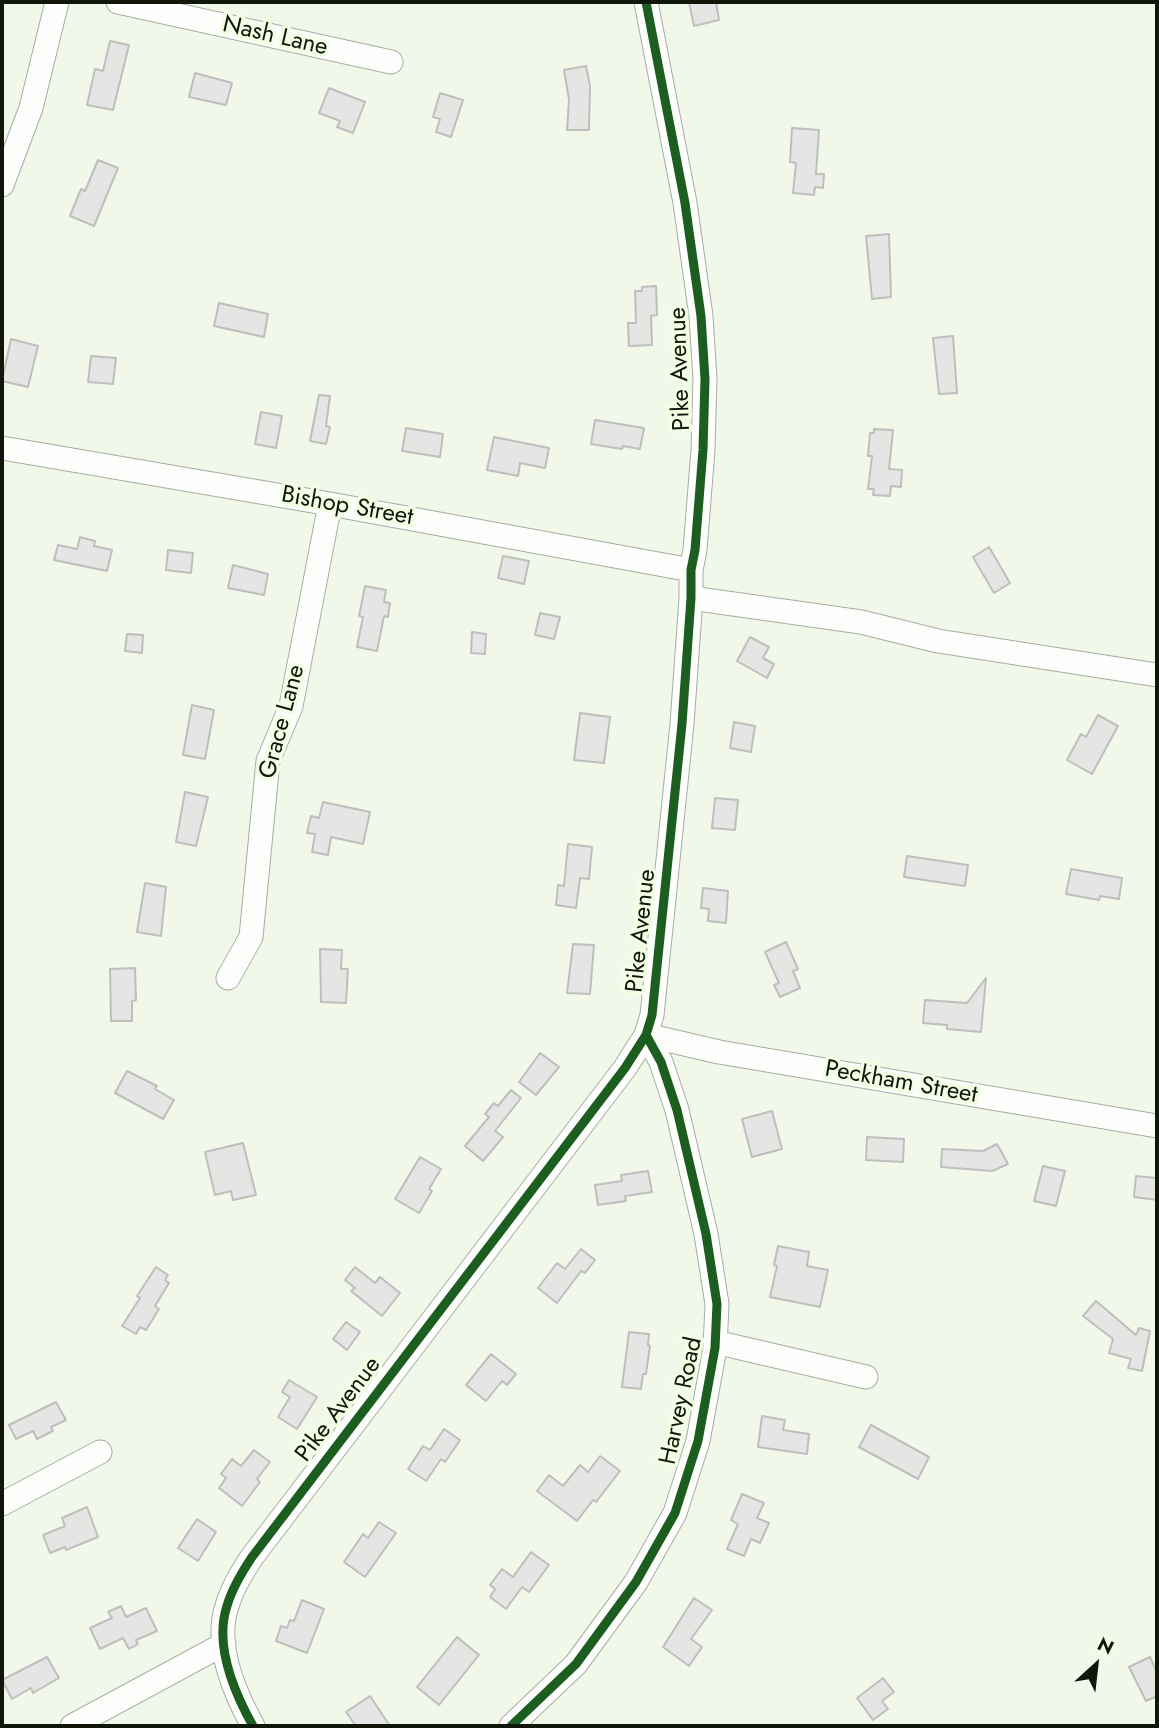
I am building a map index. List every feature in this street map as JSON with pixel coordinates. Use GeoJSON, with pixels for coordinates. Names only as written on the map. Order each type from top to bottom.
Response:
{"type":"FeatureCollection","features":[{"type":"Feature","properties":{"kind":"street"},"geometry":{"type":"LineString","coordinates":[[2,185],[31,108],[57,2]]}},
{"type":"Feature","properties":{"kind":"street","name":"Nash Lane"},"geometry":{"type":"LineString","coordinates":[[118,2],[391,62]]}},
{"type":"Feature","properties":{"kind":"street","name":"Pike Avenue"},"geometry":{"type":"LineString","coordinates":[[253,1726],[235,1689],[224,1644],[225,1609],[232,1592],[252,1557],[625,1069],[646,1035],[655,993],[671,851],[691,570],[703,450],[705,379],[702,328],[685,204],[646,2]]}},
{"type":"Feature","properties":{"kind":"street","name":"Bishop Street"},"geometry":{"type":"LineString","coordinates":[[2,448],[691,570]]}},
{"type":"Feature","properties":{"kind":"street","name":"Grace Lane"},"geometry":{"type":"LineString","coordinates":[[228,978],[251,937],[268,761],[291,706],[330,504]]}},
{"type":"Feature","properties":{"kind":"street"},"geometry":{"type":"LineString","coordinates":[[691,598],[861,622],[963,645],[1157,675]]}},
{"type":"Feature","properties":{"kind":"street","name":"Peckham Street"},"geometry":{"type":"LineString","coordinates":[[646,1035],[719,1052],[1157,1125]]}},
{"type":"Feature","properties":{"kind":"street","name":"Harvey Road"},"geometry":{"type":"LineString","coordinates":[[511,1726],[576,1664],[636,1582],[675,1513],[698,1441],[718,1312],[706,1234],[673,1097],[661,1062],[646,1035]]}},
{"type":"Feature","properties":{"kind":"street"},"geometry":{"type":"LineString","coordinates":[[715,1342],[866,1377]]}},
{"type":"Feature","properties":{"kind":"street"},"geometry":{"type":"LineString","coordinates":[[2,1504],[100,1452]]}},
{"type":"Feature","properties":{"kind":"street"},"geometry":{"type":"LineString","coordinates":[[72,1726],[224,1644]]}},
{"type":"Feature","properties":{"kind":"building"},"geometry":{"type":"Polygon","coordinates":[[[689,2],[716,2],[719,20],[694,26],[689,2]]]}},
{"type":"Feature","properties":{"kind":"building"},"geometry":{"type":"Polygon","coordinates":[[[110,41],[129,45],[113,110],[87,105],[95,69],[103,71],[110,41]]]}},
{"type":"Feature","properties":{"kind":"building"},"geometry":{"type":"Polygon","coordinates":[[[586,66],[590,86],[589,130],[567,130],[569,100],[564,70],[586,66]]]}},
{"type":"Feature","properties":{"kind":"building"},"geometry":{"type":"Polygon","coordinates":[[[195,73],[232,83],[226,105],[189,97],[195,73]]]}},
{"type":"Feature","properties":{"kind":"building"},"geometry":{"type":"Polygon","coordinates":[[[329,88],[365,102],[353,133],[337,127],[340,121],[319,113],[329,88]]]}},
{"type":"Feature","properties":{"kind":"building"},"geometry":{"type":"Polygon","coordinates":[[[440,93],[463,100],[451,137],[436,132],[440,119],[433,117],[440,93]]]}},
{"type":"Feature","properties":{"kind":"building"},"geometry":{"type":"Polygon","coordinates":[[[792,128],[819,130],[816,174],[824,174],[823,188],[815,187],[814,195],[793,193],[796,163],[790,162],[792,128]]]}},
{"type":"Feature","properties":{"kind":"building"},"geometry":{"type":"Polygon","coordinates":[[[98,160],[118,168],[94,226],[70,216],[81,189],[85,191],[98,160]]]}},
{"type":"Feature","properties":{"kind":"building"},"geometry":{"type":"Polygon","coordinates":[[[889,234],[891,297],[872,299],[866,236],[889,234]]]}},
{"type":"Feature","properties":{"kind":"building"},"geometry":{"type":"Polygon","coordinates":[[[656,286],[657,315],[651,316],[652,345],[629,346],[628,323],[636,323],[635,291],[642,291],[642,287],[656,286]]]}},
{"type":"Feature","properties":{"kind":"building"},"geometry":{"type":"Polygon","coordinates":[[[219,303],[268,314],[264,337],[214,326],[219,303]]]}},
{"type":"Feature","properties":{"kind":"building"},"geometry":{"type":"Polygon","coordinates":[[[953,336],[957,393],[939,394],[933,338],[953,336]]]}},
{"type":"Feature","properties":{"kind":"building"},"geometry":{"type":"Polygon","coordinates":[[[11,339],[38,346],[28,387],[2,381],[11,339]]]}},
{"type":"Feature","properties":{"kind":"building"},"geometry":{"type":"Polygon","coordinates":[[[91,356],[116,358],[113,384],[88,382],[91,356]]]}},
{"type":"Feature","properties":{"kind":"building"},"geometry":{"type":"Polygon","coordinates":[[[319,395],[330,396],[326,426],[330,427],[326,444],[310,441],[319,395]]]}},
{"type":"Feature","properties":{"kind":"building"},"geometry":{"type":"Polygon","coordinates":[[[261,412],[282,416],[276,448],[255,444],[261,412]]]}},
{"type":"Feature","properties":{"kind":"building"},"geometry":{"type":"Polygon","coordinates":[[[595,420],[644,428],[640,449],[591,444],[595,420]]]}},
{"type":"Feature","properties":{"kind":"building"},"geometry":{"type":"Polygon","coordinates":[[[406,428],[443,434],[440,457],[402,451],[406,428]]]}},
{"type":"Feature","properties":{"kind":"building"},"geometry":{"type":"Polygon","coordinates":[[[874,429],[893,430],[889,469],[902,470],[901,487],[891,486],[890,496],[873,495],[874,489],[868,489],[872,456],[868,456],[870,433],[874,433],[874,429]]]}},
{"type":"Feature","properties":{"kind":"building"},"geometry":{"type":"Polygon","coordinates":[[[494,437],[549,448],[545,468],[520,463],[518,476],[487,470],[494,437]]]}},
{"type":"Feature","properties":{"kind":"building"},"geometry":{"type":"Polygon","coordinates":[[[80,537],[95,541],[94,546],[112,550],[107,571],[54,560],[58,545],[77,549],[80,537]]]}},
{"type":"Feature","properties":{"kind":"building"},"geometry":{"type":"Polygon","coordinates":[[[989,547],[1010,583],[994,593],[973,557],[989,547]]]}},
{"type":"Feature","properties":{"kind":"building"},"geometry":{"type":"Polygon","coordinates":[[[168,550],[193,553],[191,573],[166,570],[168,550]]]}},
{"type":"Feature","properties":{"kind":"building"},"geometry":{"type":"Polygon","coordinates":[[[503,556],[529,561],[524,584],[498,578],[503,556]]]}},
{"type":"Feature","properties":{"kind":"building"},"geometry":{"type":"Polygon","coordinates":[[[233,565],[268,574],[264,595],[228,588],[233,565]]]}},
{"type":"Feature","properties":{"kind":"building"},"geometry":{"type":"Polygon","coordinates":[[[365,586],[386,590],[384,602],[390,603],[388,617],[384,616],[377,651],[357,647],[365,586]]]}},
{"type":"Feature","properties":{"kind":"building"},"geometry":{"type":"Polygon","coordinates":[[[540,613],[560,617],[554,639],[535,635],[540,613]]]}},
{"type":"Feature","properties":{"kind":"building"},"geometry":{"type":"Polygon","coordinates":[[[472,632],[486,634],[485,654],[471,653],[472,632]]]}},
{"type":"Feature","properties":{"kind":"building"},"geometry":{"type":"Polygon","coordinates":[[[127,634],[143,635],[142,653],[125,651],[127,634]]]}},
{"type":"Feature","properties":{"kind":"building"},"geometry":{"type":"Polygon","coordinates":[[[750,637],[769,647],[763,658],[774,664],[767,678],[737,661],[750,637]]]}},
{"type":"Feature","properties":{"kind":"building"},"geometry":{"type":"Polygon","coordinates":[[[192,705],[214,710],[205,759],[183,755],[192,705]]]}},
{"type":"Feature","properties":{"kind":"building"},"geometry":{"type":"Polygon","coordinates":[[[580,713],[610,717],[604,763],[574,760],[580,713]]]}},
{"type":"Feature","properties":{"kind":"building"},"geometry":{"type":"Polygon","coordinates":[[[1098,715],[1118,726],[1092,774],[1067,760],[1081,734],[1086,737],[1098,715]]]}},
{"type":"Feature","properties":{"kind":"building"},"geometry":{"type":"Polygon","coordinates":[[[734,722],[755,726],[751,752],[730,748],[734,722]]]}},
{"type":"Feature","properties":{"kind":"building"},"geometry":{"type":"Polygon","coordinates":[[[185,792],[208,797],[196,846],[176,842],[185,792]]]}},
{"type":"Feature","properties":{"kind":"building"},"geometry":{"type":"Polygon","coordinates":[[[715,798],[738,800],[735,830],[712,828],[715,798]]]}},
{"type":"Feature","properties":{"kind":"building"},"geometry":{"type":"Polygon","coordinates":[[[323,802],[370,812],[363,844],[331,837],[328,855],[312,852],[315,834],[307,833],[311,816],[319,818],[323,802]]]}},
{"type":"Feature","properties":{"kind":"building"},"geometry":{"type":"Polygon","coordinates":[[[568,844],[592,847],[589,879],[580,878],[576,908],[556,905],[558,885],[564,886],[568,844]]]}},
{"type":"Feature","properties":{"kind":"building"},"geometry":{"type":"Polygon","coordinates":[[[907,856],[968,865],[965,886],[904,877],[907,856]]]}},
{"type":"Feature","properties":{"kind":"building"},"geometry":{"type":"Polygon","coordinates":[[[1071,869],[1122,878],[1119,899],[1100,896],[1099,900],[1066,894],[1071,869]]]}},
{"type":"Feature","properties":{"kind":"building"},"geometry":{"type":"Polygon","coordinates":[[[145,883],[166,887],[161,936],[137,932],[145,883]]]}},
{"type":"Feature","properties":{"kind":"building"},"geometry":{"type":"Polygon","coordinates":[[[703,888],[728,891],[726,923],[708,921],[709,909],[701,908],[703,888]]]}},
{"type":"Feature","properties":{"kind":"building"},"geometry":{"type":"Polygon","coordinates":[[[786,942],[798,969],[793,971],[800,988],[780,997],[774,985],[779,983],[765,952],[786,942]]]}},
{"type":"Feature","properties":{"kind":"building"},"geometry":{"type":"Polygon","coordinates":[[[573,944],[594,945],[590,994],[567,993],[573,944]]]}},
{"type":"Feature","properties":{"kind":"building"},"geometry":{"type":"Polygon","coordinates":[[[320,949],[342,950],[341,969],[348,969],[346,1003],[321,1002],[320,949]]]}},
{"type":"Feature","properties":{"kind":"building"},"geometry":{"type":"Polygon","coordinates":[[[135,968],[136,1000],[132,1001],[132,1021],[111,1021],[110,969],[135,968]]]}},
{"type":"Feature","properties":{"kind":"building"},"geometry":{"type":"Polygon","coordinates":[[[986,978],[981,1032],[947,1029],[947,1025],[923,1023],[925,1000],[967,1003],[986,978]]]}},
{"type":"Feature","properties":{"kind":"building"},"geometry":{"type":"Polygon","coordinates":[[[540,1053],[559,1067],[536,1095],[519,1082],[540,1053]]]}},
{"type":"Feature","properties":{"kind":"building"},"geometry":{"type":"Polygon","coordinates":[[[127,1071],[157,1086],[155,1089],[174,1100],[163,1119],[115,1093],[127,1071]]]}},
{"type":"Feature","properties":{"kind":"building"},"geometry":{"type":"Polygon","coordinates":[[[511,1090],[521,1098],[495,1131],[503,1137],[483,1161],[465,1146],[489,1117],[485,1114],[494,1103],[498,1106],[511,1090]]]}},
{"type":"Feature","properties":{"kind":"building"},"geometry":{"type":"Polygon","coordinates":[[[772,1111],[782,1149],[752,1157],[742,1119],[772,1111]]]}},
{"type":"Feature","properties":{"kind":"building"},"geometry":{"type":"Polygon","coordinates":[[[867,1137],[904,1139],[903,1162],[866,1160],[867,1137]]]}},
{"type":"Feature","properties":{"kind":"building"},"geometry":{"type":"Polygon","coordinates":[[[243,1143],[256,1195],[233,1200],[231,1191],[215,1195],[205,1152],[243,1143]]]}},
{"type":"Feature","properties":{"kind":"building"},"geometry":{"type":"Polygon","coordinates":[[[997,1144],[1008,1164],[992,1171],[941,1167],[942,1149],[983,1151],[997,1144]]]}},
{"type":"Feature","properties":{"kind":"building"},"geometry":{"type":"Polygon","coordinates":[[[420,1157],[441,1169],[419,1213],[395,1199],[420,1157]]]}},
{"type":"Feature","properties":{"kind":"building"},"geometry":{"type":"Polygon","coordinates":[[[1043,1166],[1065,1171],[1056,1206],[1034,1201],[1043,1166]]]}},
{"type":"Feature","properties":{"kind":"building"},"geometry":{"type":"Polygon","coordinates":[[[648,1171],[652,1192],[625,1196],[626,1201],[598,1205],[595,1185],[622,1181],[621,1175],[648,1171]]]}},
{"type":"Feature","properties":{"kind":"building"},"geometry":{"type":"Polygon","coordinates":[[[1136,1176],[1157,1178],[1157,1200],[1134,1197],[1136,1176]]]}},
{"type":"Feature","properties":{"kind":"building"},"geometry":{"type":"Polygon","coordinates":[[[778,1246],[809,1252],[807,1266],[828,1270],[820,1307],[770,1297],[777,1266],[774,1265],[778,1246]]]}},
{"type":"Feature","properties":{"kind":"building"},"geometry":{"type":"Polygon","coordinates":[[[581,1249],[595,1260],[585,1273],[581,1271],[557,1303],[538,1288],[557,1263],[565,1269],[581,1249]]]}},
{"type":"Feature","properties":{"kind":"building"},"geometry":{"type":"Polygon","coordinates":[[[156,1267],[168,1275],[165,1280],[169,1283],[155,1306],[159,1309],[146,1330],[140,1327],[136,1334],[122,1326],[156,1267]]]}},
{"type":"Feature","properties":{"kind":"building"},"geometry":{"type":"Polygon","coordinates":[[[355,1267],[375,1283],[380,1277],[400,1293],[382,1316],[351,1291],[355,1288],[345,1280],[355,1267]]]}},
{"type":"Feature","properties":{"kind":"building"},"geometry":{"type":"Polygon","coordinates":[[[1096,1301],[1136,1335],[1139,1328],[1150,1331],[1142,1371],[1128,1368],[1131,1359],[1109,1353],[1113,1339],[1083,1316],[1096,1301]]]}},
{"type":"Feature","properties":{"kind":"building"},"geometry":{"type":"Polygon","coordinates":[[[346,1322],[360,1332],[347,1350],[333,1339],[346,1322]]]}},
{"type":"Feature","properties":{"kind":"building"},"geometry":{"type":"Polygon","coordinates":[[[629,1332],[649,1334],[646,1374],[643,1374],[641,1389],[622,1387],[629,1332]]]}},
{"type":"Feature","properties":{"kind":"building"},"geometry":{"type":"Polygon","coordinates":[[[491,1354],[516,1374],[507,1385],[502,1381],[486,1401],[466,1385],[491,1354]]]}},
{"type":"Feature","properties":{"kind":"building"},"geometry":{"type":"Polygon","coordinates":[[[289,1380],[317,1397],[297,1429],[278,1417],[290,1397],[282,1392],[289,1380]]]}},
{"type":"Feature","properties":{"kind":"building"},"geometry":{"type":"Polygon","coordinates":[[[56,1402],[66,1420],[51,1427],[53,1431],[37,1439],[33,1431],[16,1439],[9,1425],[56,1402]]]}},
{"type":"Feature","properties":{"kind":"building"},"geometry":{"type":"Polygon","coordinates":[[[762,1416],[785,1420],[783,1430],[809,1434],[807,1454],[758,1447],[762,1416]]]}},
{"type":"Feature","properties":{"kind":"building"},"geometry":{"type":"Polygon","coordinates":[[[871,1425],[929,1457],[918,1479],[859,1447],[871,1425]]]}},
{"type":"Feature","properties":{"kind":"building"},"geometry":{"type":"Polygon","coordinates":[[[444,1429],[460,1440],[445,1462],[441,1459],[426,1481],[408,1469],[423,1446],[430,1450],[444,1429]]]}},
{"type":"Feature","properties":{"kind":"building"},"geometry":{"type":"Polygon","coordinates":[[[254,1450],[270,1462],[257,1479],[260,1482],[242,1506],[219,1488],[226,1478],[221,1474],[232,1459],[241,1466],[254,1450]]]}},
{"type":"Feature","properties":{"kind":"building"},"geometry":{"type":"Polygon","coordinates":[[[600,1456],[620,1471],[577,1521],[537,1491],[549,1475],[563,1486],[580,1465],[588,1472],[600,1456]]]}},
{"type":"Feature","properties":{"kind":"building"},"geometry":{"type":"Polygon","coordinates":[[[742,1494],[764,1503],[757,1518],[769,1523],[760,1543],[751,1539],[744,1556],[727,1549],[738,1524],[731,1520],[742,1494]]]}},
{"type":"Feature","properties":{"kind":"building"},"geometry":{"type":"Polygon","coordinates":[[[87,1507],[98,1537],[66,1550],[65,1547],[50,1553],[43,1535],[65,1526],[62,1518],[87,1507]]]}},
{"type":"Feature","properties":{"kind":"building"},"geometry":{"type":"Polygon","coordinates":[[[197,1519],[216,1532],[198,1561],[178,1548],[197,1519]]]}},
{"type":"Feature","properties":{"kind":"building"},"geometry":{"type":"Polygon","coordinates":[[[379,1522],[396,1533],[365,1577],[344,1562],[363,1534],[368,1538],[379,1522]]]}},
{"type":"Feature","properties":{"kind":"building"},"geometry":{"type":"Polygon","coordinates":[[[531,1552],[549,1565],[529,1592],[522,1587],[506,1609],[490,1597],[495,1589],[490,1585],[502,1569],[513,1577],[531,1552]]]}},
{"type":"Feature","properties":{"kind":"building"},"geometry":{"type":"Polygon","coordinates":[[[694,1598],[712,1610],[691,1639],[702,1647],[689,1666],[663,1647],[694,1598]]]}},
{"type":"Feature","properties":{"kind":"building"},"geometry":{"type":"Polygon","coordinates":[[[302,1600],[324,1609],[307,1653],[276,1641],[281,1626],[287,1628],[290,1620],[294,1621],[302,1600]]]}},
{"type":"Feature","properties":{"kind":"building"},"geometry":{"type":"Polygon","coordinates":[[[121,1606],[126,1617],[146,1608],[157,1631],[136,1640],[138,1644],[129,1649],[123,1638],[100,1649],[90,1628],[112,1618],[108,1612],[121,1606]]]}},
{"type":"Feature","properties":{"kind":"building"},"geometry":{"type":"Polygon","coordinates":[[[457,1637],[479,1655],[439,1705],[417,1687],[457,1637]]]}},
{"type":"Feature","properties":{"kind":"building"},"geometry":{"type":"Polygon","coordinates":[[[47,1657],[59,1678],[33,1693],[31,1688],[12,1699],[2,1680],[47,1657]]]}},
{"type":"Feature","properties":{"kind":"building"},"geometry":{"type":"Polygon","coordinates":[[[1150,1657],[1157,1673],[1157,1696],[1146,1701],[1129,1667],[1150,1657]]]}},
{"type":"Feature","properties":{"kind":"building"},"geometry":{"type":"Polygon","coordinates":[[[883,1678],[894,1692],[882,1701],[888,1709],[873,1720],[857,1698],[883,1678]]]}},
{"type":"Feature","properties":{"kind":"building"},"geometry":{"type":"Polygon","coordinates":[[[370,1696],[390,1726],[356,1726],[346,1712],[370,1696]]]}},
{"type":"Feature","properties":{"kind":"cycle path"},"geometry":{"type":"LineString","coordinates":[[253,1726],[233,1683],[223,1636],[229,1599],[238,1580],[252,1557],[625,1068],[646,1035],[652,1015],[682,724],[691,570],[703,450],[705,379],[701,316],[685,203],[646,2]]}},
{"type":"Feature","properties":{"kind":"cycle path"},"geometry":{"type":"LineString","coordinates":[[511,1726],[576,1664],[636,1582],[675,1513],[698,1441],[715,1348],[717,1304],[706,1234],[677,1110],[661,1062],[646,1035]]}}]}
